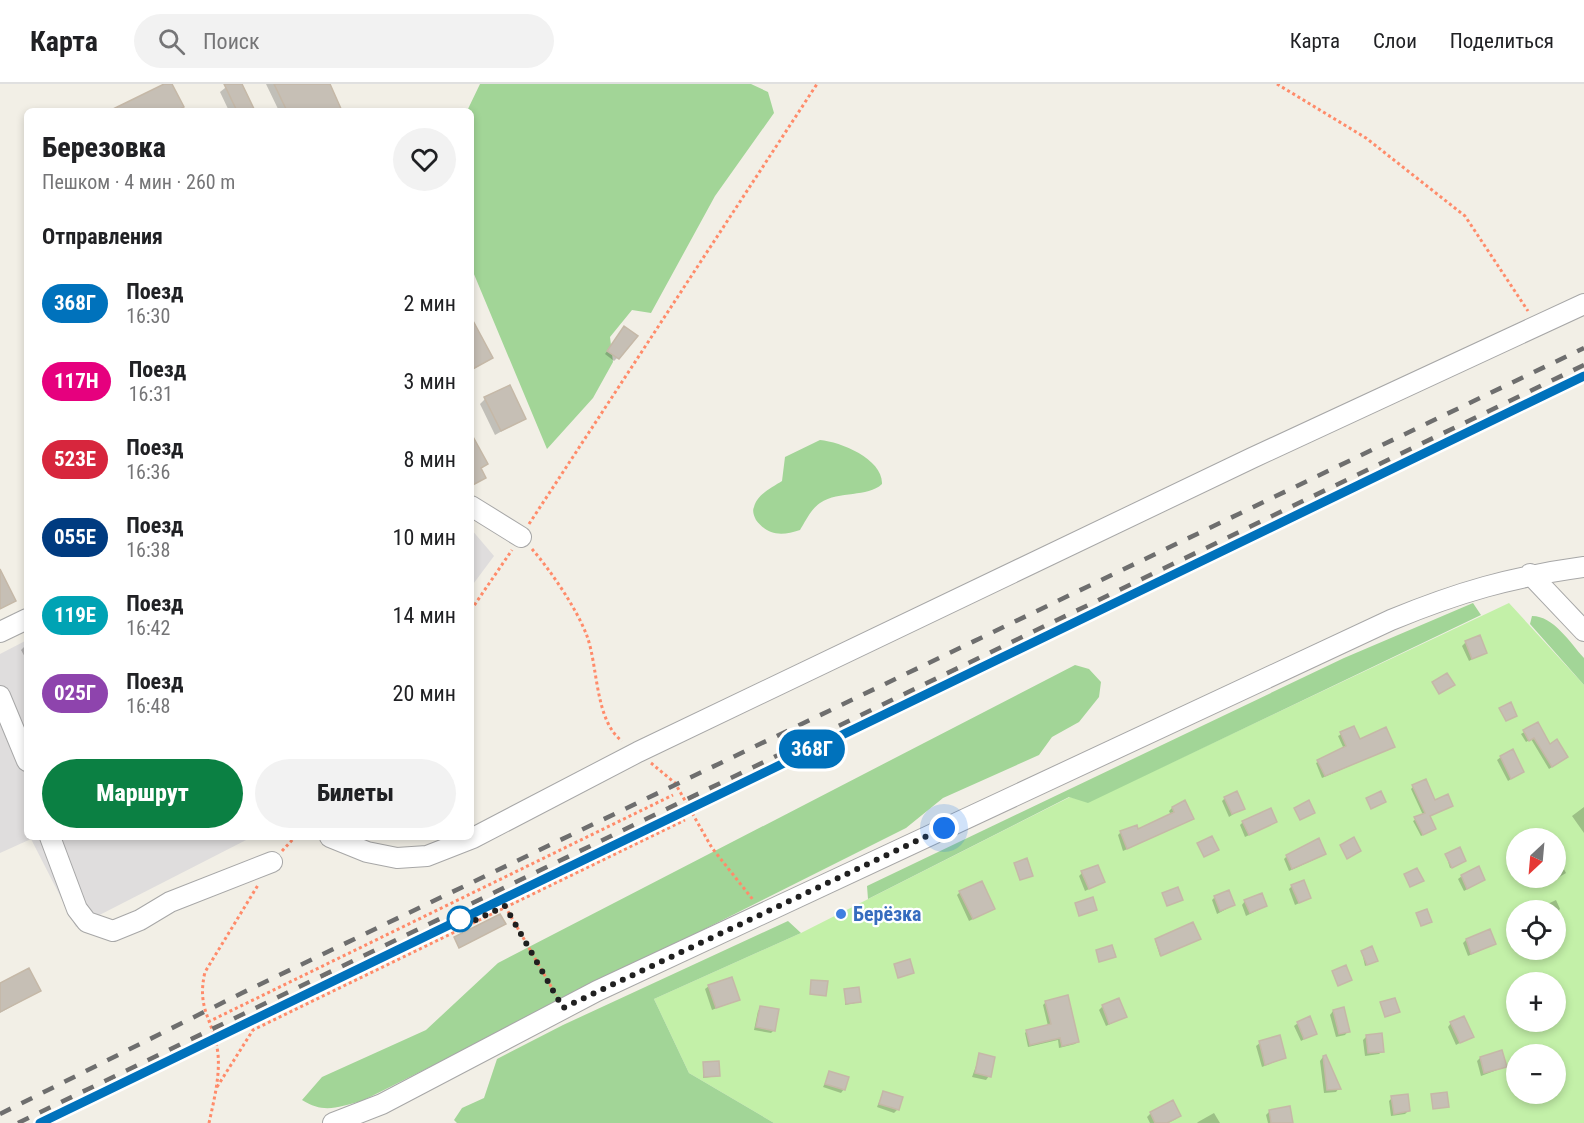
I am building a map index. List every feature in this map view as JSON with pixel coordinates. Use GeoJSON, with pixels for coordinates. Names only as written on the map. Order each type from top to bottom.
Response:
{"type":"FeatureCollection","features":[{"type":"Feature","properties":{"kind":"street"},"geometry":{"type":"LineString","coordinates":[[474,837],[638,752],[1241,463],[1584,304]]}},
{"type":"Feature","properties":{"kind":"street"},"geometry":{"type":"LineString","coordinates":[[474,508],[521,537]]}},
{"type":"Feature","properties":{"kind":"street"},"geometry":{"type":"LineString","coordinates":[[333,1123],[382,1104],[563,1008],[1391,620],[1459,593],[1530,574],[1584,567]]}},
{"type":"Feature","properties":{"kind":"street"},"geometry":{"type":"LineString","coordinates":[[1530,574],[1584,631]]}},
{"type":"Feature","properties":{"kind":"street"},"geometry":{"type":"LineString","coordinates":[[0,632],[24,620]]}},
{"type":"Feature","properties":{"kind":"street"},"geometry":{"type":"LineString","coordinates":[[0,696],[24,754]]}},
{"type":"Feature","properties":{"kind":"street"},"geometry":{"type":"LineString","coordinates":[[51,840],[77,909],[87,922],[112,931],[140,920],[170,902],[272,862]]}},
{"type":"Feature","properties":{"kind":"street"},"geometry":{"type":"LineString","coordinates":[[337,840],[367,852],[397,858],[427,856],[468,840]]}},
{"type":"Feature","properties":{"kind":"path"},"geometry":{"type":"LineString","coordinates":[[474,606],[817,84]]}},
{"type":"Feature","properties":{"kind":"path"},"geometry":{"type":"LineString","coordinates":[[1277,84],[1366,138],[1465,216],[1482,238],[1536,326]]}},
{"type":"Feature","properties":{"kind":"path"},"geometry":{"type":"LineString","coordinates":[[521,537],[541,559],[587,636],[604,713],[617,737],[675,783],[712,848],[764,913]]}},
{"type":"Feature","properties":{"kind":"path"},"geometry":{"type":"LineString","coordinates":[[208,1022],[673,795]]}},
{"type":"Feature","properties":{"kind":"path"},"geometry":{"type":"LineString","coordinates":[[218,1087],[253,1030],[684,820]]}},
{"type":"Feature","properties":{"kind":"path"},"geometry":{"type":"LineString","coordinates":[[209,1123],[218,1087],[218,1054],[202,999],[205,972],[272,862],[293,840]]}},
{"type":"Feature","properties":{"kind":"path"},"geometry":{"type":"LineString","coordinates":[[505,906],[563,1008]]}},
{"type":"Feature","properties":{"kind":"shaded area"},"geometry":{"type":"Polygon","coordinates":[[[474,533],[494,556],[474,583],[474,533]]]}},
{"type":"Feature","properties":{"kind":"shaded area"},"geometry":{"type":"Polygon","coordinates":[[[24,642],[24,840],[29,840],[0,853],[0,654],[24,642]]]}},
{"type":"Feature","properties":{"kind":"shaded area"},"geometry":{"type":"Polygon","coordinates":[[[32,840],[246,840],[76,927],[32,840]]]}},
{"type":"Feature","properties":{"kind":"green space"},"geometry":{"type":"Polygon","coordinates":[[[480,84],[751,84],[768,92],[774,113],[715,196],[651,313],[632,310],[610,337],[613,362],[593,398],[547,449],[474,274],[474,108],[468,108],[480,84]]]}},
{"type":"Feature","properties":{"kind":"green space"},"geometry":{"type":"Polygon","coordinates":[[[820,440],[839,444],[859,453],[876,467],[882,484],[869,491],[836,497],[820,503],[811,512],[800,530],[781,534],[770,532],[756,520],[753,510],[758,498],[782,481],[785,457],[820,440]]]}},
{"type":"Feature","properties":{"kind":"green space"},"geometry":{"type":"Polygon","coordinates":[[[1473,603],[1481,615],[1088,803],[1069,797],[868,899],[867,886],[1344,658],[1473,603]]]}},
{"type":"Feature","properties":{"kind":"green space"},"geometry":{"type":"Polygon","coordinates":[[[1509,603],[1584,685],[1584,1123],[774,1123],[689,1073],[654,999],[801,933],[1070,797],[1088,802],[1509,603]]]}},
{"type":"Feature","properties":{"kind":"green space"},"geometry":{"type":"Polygon","coordinates":[[[1532,616],[1540,617],[1554,625],[1584,658],[1584,685],[1530,624],[1532,616]]]}},
{"type":"Feature","properties":{"kind":"green space"},"geometry":{"type":"Polygon","coordinates":[[[1075,665],[1089,669],[1101,682],[1099,697],[1079,722],[1052,737],[1039,755],[943,798],[906,828],[362,1101],[324,1108],[302,1100],[322,1077],[426,1030],[498,963],[1075,665]]]}},
{"type":"Feature","properties":{"kind":"green space"},"geometry":{"type":"Polygon","coordinates":[[[788,921],[801,933],[654,999],[689,1073],[774,1123],[457,1123],[454,1120],[462,1108],[484,1098],[497,1059],[563,1025],[788,921]]]}},
{"type":"Feature","properties":{"kind":"building"},"geometry":{"type":"Polygon","coordinates":[[[164,84],[172,84],[184,107],[182,108],[115,108],[164,84]]]}},
{"type":"Feature","properties":{"kind":"building"},"geometry":{"type":"Polygon","coordinates":[[[224,84],[242,84],[254,108],[236,108],[224,84]]]}},
{"type":"Feature","properties":{"kind":"building"},"geometry":{"type":"Polygon","coordinates":[[[274,84],[330,84],[341,108],[286,108],[274,84]]]}},
{"type":"Feature","properties":{"kind":"building"},"geometry":{"type":"Polygon","coordinates":[[[474,323],[493,358],[474,368],[474,323]]]}},
{"type":"Feature","properties":{"kind":"building"},"geometry":{"type":"Polygon","coordinates":[[[624,326],[638,336],[619,359],[607,351],[624,326]]]}},
{"type":"Feature","properties":{"kind":"building"},"geometry":{"type":"Polygon","coordinates":[[[510,385],[526,419],[501,431],[484,397],[510,385]]]}},
{"type":"Feature","properties":{"kind":"building"},"geometry":{"type":"Polygon","coordinates":[[[474,438],[488,464],[481,468],[486,478],[474,484],[474,438]]]}},
{"type":"Feature","properties":{"kind":"building"},"geometry":{"type":"Polygon","coordinates":[[[0,569],[16,601],[0,609],[0,569]]]}},
{"type":"Feature","properties":{"kind":"building"},"geometry":{"type":"Polygon","coordinates":[[[1480,635],[1487,653],[1472,659],[1465,641],[1480,635]]]}},
{"type":"Feature","properties":{"kind":"building"},"geometry":{"type":"Polygon","coordinates":[[[1447,673],[1455,685],[1439,694],[1432,682],[1447,673]]]}},
{"type":"Feature","properties":{"kind":"building"},"geometry":{"type":"Polygon","coordinates":[[[1511,702],[1517,716],[1506,721],[1499,708],[1511,702]]]}},
{"type":"Feature","properties":{"kind":"building"},"geometry":{"type":"Polygon","coordinates":[[[1538,722],[1550,744],[1557,739],[1568,757],[1552,767],[1534,738],[1529,741],[1523,730],[1538,722]]]}},
{"type":"Feature","properties":{"kind":"building"},"geometry":{"type":"Polygon","coordinates":[[[1354,726],[1360,739],[1386,727],[1395,747],[1325,776],[1317,760],[1346,746],[1340,732],[1354,726]]]}},
{"type":"Feature","properties":{"kind":"building"},"geometry":{"type":"Polygon","coordinates":[[[1513,749],[1524,772],[1511,779],[1500,756],[1513,749]]]}},
{"type":"Feature","properties":{"kind":"building"},"geometry":{"type":"Polygon","coordinates":[[[1426,779],[1435,800],[1448,794],[1453,806],[1430,816],[1436,829],[1423,835],[1414,817],[1425,813],[1412,785],[1426,779]]]}},
{"type":"Feature","properties":{"kind":"building"},"geometry":{"type":"Polygon","coordinates":[[[1237,791],[1245,809],[1232,814],[1224,797],[1237,791]]]}},
{"type":"Feature","properties":{"kind":"building"},"geometry":{"type":"Polygon","coordinates":[[[1381,791],[1386,802],[1371,809],[1366,798],[1381,791]]]}},
{"type":"Feature","properties":{"kind":"building"},"geometry":{"type":"Polygon","coordinates":[[[1185,800],[1194,819],[1127,849],[1120,831],[1137,825],[1138,829],[1174,812],[1172,807],[1185,800]]]}},
{"type":"Feature","properties":{"kind":"building"},"geometry":{"type":"Polygon","coordinates":[[[1309,800],[1315,813],[1300,820],[1294,808],[1309,800]]]}},
{"type":"Feature","properties":{"kind":"building"},"geometry":{"type":"Polygon","coordinates":[[[1271,808],[1277,822],[1249,835],[1242,821],[1271,808]]]}},
{"type":"Feature","properties":{"kind":"building"},"geometry":{"type":"Polygon","coordinates":[[[1212,836],[1219,850],[1204,857],[1197,843],[1212,836]]]}},
{"type":"Feature","properties":{"kind":"building"},"geometry":{"type":"Polygon","coordinates":[[[1354,837],[1361,851],[1347,859],[1340,845],[1354,837]]]}},
{"type":"Feature","properties":{"kind":"building"},"geometry":{"type":"Polygon","coordinates":[[[1319,838],[1326,854],[1292,869],[1286,855],[1319,838]]]}},
{"type":"Feature","properties":{"kind":"building"},"geometry":{"type":"Polygon","coordinates":[[[1460,847],[1466,861],[1452,868],[1445,854],[1460,847]]]}},
{"type":"Feature","properties":{"kind":"building"},"geometry":{"type":"Polygon","coordinates":[[[1027,858],[1033,876],[1020,880],[1014,863],[1027,858]]]}},
{"type":"Feature","properties":{"kind":"building"},"geometry":{"type":"Polygon","coordinates":[[[1098,865],[1105,882],[1089,889],[1081,871],[1098,865]]]}},
{"type":"Feature","properties":{"kind":"building"},"geometry":{"type":"Polygon","coordinates":[[[1479,866],[1485,880],[1467,889],[1461,875],[1479,866]]]}},
{"type":"Feature","properties":{"kind":"building"},"geometry":{"type":"Polygon","coordinates":[[[1417,868],[1424,881],[1410,887],[1404,874],[1417,868]]]}},
{"type":"Feature","properties":{"kind":"building"},"geometry":{"type":"Polygon","coordinates":[[[1304,880],[1311,898],[1299,903],[1291,885],[1304,880]]]}},
{"type":"Feature","properties":{"kind":"building"},"geometry":{"type":"Polygon","coordinates":[[[982,881],[995,909],[973,919],[959,891],[982,881]]]}},
{"type":"Feature","properties":{"kind":"building"},"geometry":{"type":"Polygon","coordinates":[[[1178,887],[1183,900],[1167,906],[1162,893],[1178,887]]]}},
{"type":"Feature","properties":{"kind":"building"},"geometry":{"type":"Polygon","coordinates":[[[1229,890],[1235,905],[1220,911],[1214,896],[1229,890]]]}},
{"type":"Feature","properties":{"kind":"building"},"geometry":{"type":"Polygon","coordinates":[[[1262,893],[1267,906],[1250,913],[1244,900],[1262,893]]]}},
{"type":"Feature","properties":{"kind":"building"},"geometry":{"type":"Polygon","coordinates":[[[1093,897],[1097,910],[1079,916],[1075,903],[1093,897]]]}},
{"type":"Feature","properties":{"kind":"building"},"geometry":{"type":"Polygon","coordinates":[[[1427,909],[1432,922],[1421,926],[1416,913],[1427,909]]]}},
{"type":"Feature","properties":{"kind":"building"},"geometry":{"type":"Polygon","coordinates":[[[500,914],[506,924],[459,948],[454,937],[500,914]]]}},
{"type":"Feature","properties":{"kind":"building"},"geometry":{"type":"Polygon","coordinates":[[[1193,922],[1201,939],[1161,956],[1155,939],[1193,922]]]}},
{"type":"Feature","properties":{"kind":"building"},"geometry":{"type":"Polygon","coordinates":[[[1490,929],[1496,944],[1471,954],[1466,939],[1490,929]]]}},
{"type":"Feature","properties":{"kind":"building"},"geometry":{"type":"Polygon","coordinates":[[[1112,945],[1116,957],[1099,962],[1096,950],[1112,945]]]}},
{"type":"Feature","properties":{"kind":"building"},"geometry":{"type":"Polygon","coordinates":[[[1372,946],[1378,961],[1367,965],[1361,951],[1372,946]]]}},
{"type":"Feature","properties":{"kind":"building"},"geometry":{"type":"Polygon","coordinates":[[[910,959],[914,973],[898,978],[894,964],[910,959]]]}},
{"type":"Feature","properties":{"kind":"building"},"geometry":{"type":"Polygon","coordinates":[[[1346,965],[1352,980],[1338,986],[1332,971],[1346,965]]]}},
{"type":"Feature","properties":{"kind":"building"},"geometry":{"type":"Polygon","coordinates":[[[29,968],[41,991],[0,1012],[0,983],[29,968]]]}},
{"type":"Feature","properties":{"kind":"building"},"geometry":{"type":"Polygon","coordinates":[[[732,977],[740,1000],[716,1008],[708,985],[732,977]]]}},
{"type":"Feature","properties":{"kind":"building"},"geometry":{"type":"Polygon","coordinates":[[[811,980],[828,981],[826,996],[810,994],[811,980]]]}},
{"type":"Feature","properties":{"kind":"building"},"geometry":{"type":"Polygon","coordinates":[[[859,987],[861,1002],[846,1004],[844,989],[859,987]]]}},
{"type":"Feature","properties":{"kind":"building"},"geometry":{"type":"Polygon","coordinates":[[[1068,995],[1079,1042],[1062,1046],[1060,1038],[1030,1045],[1026,1030],[1051,1024],[1045,1001],[1068,995]]]}},
{"type":"Feature","properties":{"kind":"building"},"geometry":{"type":"Polygon","coordinates":[[[1119,998],[1127,1017],[1109,1024],[1102,1005],[1119,998]]]}},
{"type":"Feature","properties":{"kind":"building"},"geometry":{"type":"Polygon","coordinates":[[[1395,998],[1400,1012],[1385,1017],[1380,1002],[1395,998]]]}},
{"type":"Feature","properties":{"kind":"building"},"geometry":{"type":"Polygon","coordinates":[[[760,1006],[779,1009],[775,1031],[756,1027],[760,1006]]]}},
{"type":"Feature","properties":{"kind":"building"},"geometry":{"type":"Polygon","coordinates":[[[1344,1007],[1350,1032],[1339,1034],[1333,1010],[1344,1007]]]}},
{"type":"Feature","properties":{"kind":"building"},"geometry":{"type":"Polygon","coordinates":[[[1310,1016],[1317,1034],[1304,1039],[1297,1022],[1310,1016]]]}},
{"type":"Feature","properties":{"kind":"building"},"geometry":{"type":"Polygon","coordinates":[[[1464,1016],[1474,1037],[1460,1043],[1450,1022],[1464,1016]]]}},
{"type":"Feature","properties":{"kind":"building"},"geometry":{"type":"Polygon","coordinates":[[[1382,1033],[1384,1052],[1368,1053],[1366,1035],[1382,1033]]]}},
{"type":"Feature","properties":{"kind":"building"},"geometry":{"type":"Polygon","coordinates":[[[1280,1035],[1286,1058],[1265,1065],[1259,1041],[1280,1035]]]}},
{"type":"Feature","properties":{"kind":"building"},"geometry":{"type":"Polygon","coordinates":[[[1502,1050],[1506,1067],[1484,1073],[1480,1057],[1502,1050]]]}},
{"type":"Feature","properties":{"kind":"building"},"geometry":{"type":"Polygon","coordinates":[[[979,1053],[995,1057],[991,1077],[975,1073],[979,1053]]]}},
{"type":"Feature","properties":{"kind":"building"},"geometry":{"type":"Polygon","coordinates":[[[1326,1055],[1341,1089],[1327,1090],[1323,1056],[1326,1055]]]}},
{"type":"Feature","properties":{"kind":"building"},"geometry":{"type":"Polygon","coordinates":[[[719,1061],[720,1076],[704,1077],[703,1062],[719,1061]]]}},
{"type":"Feature","properties":{"kind":"building"},"geometry":{"type":"Polygon","coordinates":[[[829,1071],[849,1077],[845,1090],[825,1084],[829,1071]]]}},
{"type":"Feature","properties":{"kind":"building"},"geometry":{"type":"Polygon","coordinates":[[[883,1091],[903,1097],[899,1110],[879,1104],[883,1091]]]}},
{"type":"Feature","properties":{"kind":"building"},"geometry":{"type":"Polygon","coordinates":[[[1447,1092],[1449,1107],[1433,1109],[1431,1094],[1447,1092]]]}},
{"type":"Feature","properties":{"kind":"building"},"geometry":{"type":"Polygon","coordinates":[[[1408,1094],[1410,1111],[1394,1114],[1391,1096],[1408,1094]]]}},
{"type":"Feature","properties":{"kind":"building"},"geometry":{"type":"Polygon","coordinates":[[[1173,1100],[1181,1116],[1167,1123],[1155,1123],[1150,1112],[1173,1100]]]}},
{"type":"Feature","properties":{"kind":"building"},"geometry":{"type":"Polygon","coordinates":[[[1290,1106],[1293,1123],[1271,1123],[1269,1110],[1290,1106]]]}},
{"type":"Feature","properties":{"kind":"railway"},"geometry":{"type":"LineString","coordinates":[[0,1114],[242,993],[1584,348]]}},
{"type":"Feature","properties":{"kind":"railway"},"geometry":{"type":"LineString","coordinates":[[18,1123],[1584,365]]}},
{"type":"Feature","properties":{"kind":"railway"},"geometry":{"type":"LineString","coordinates":[[821,745],[1584,376]]}},
{"type":"Feature","properties":{"kind":"railway"},"geometry":{"type":"LineString","coordinates":[[40,1123],[672,817]]}},
{"type":"Feature","properties":{"kind":"train","name":"368Г"},"geometry":{"type":"LineString","coordinates":[[40,1123],[1584,376]]}},
{"type":"Feature","properties":{"kind":"place","name":"Берёзка"},"geometry":{"type":"Point","coordinates":[841,914]}},
{"type":"Feature","properties":{"kind":"route"},"geometry":{"type":"LineString","coordinates":[[460,919],[463,926],[505,906],[563,1008],[944,828]]}}]}
